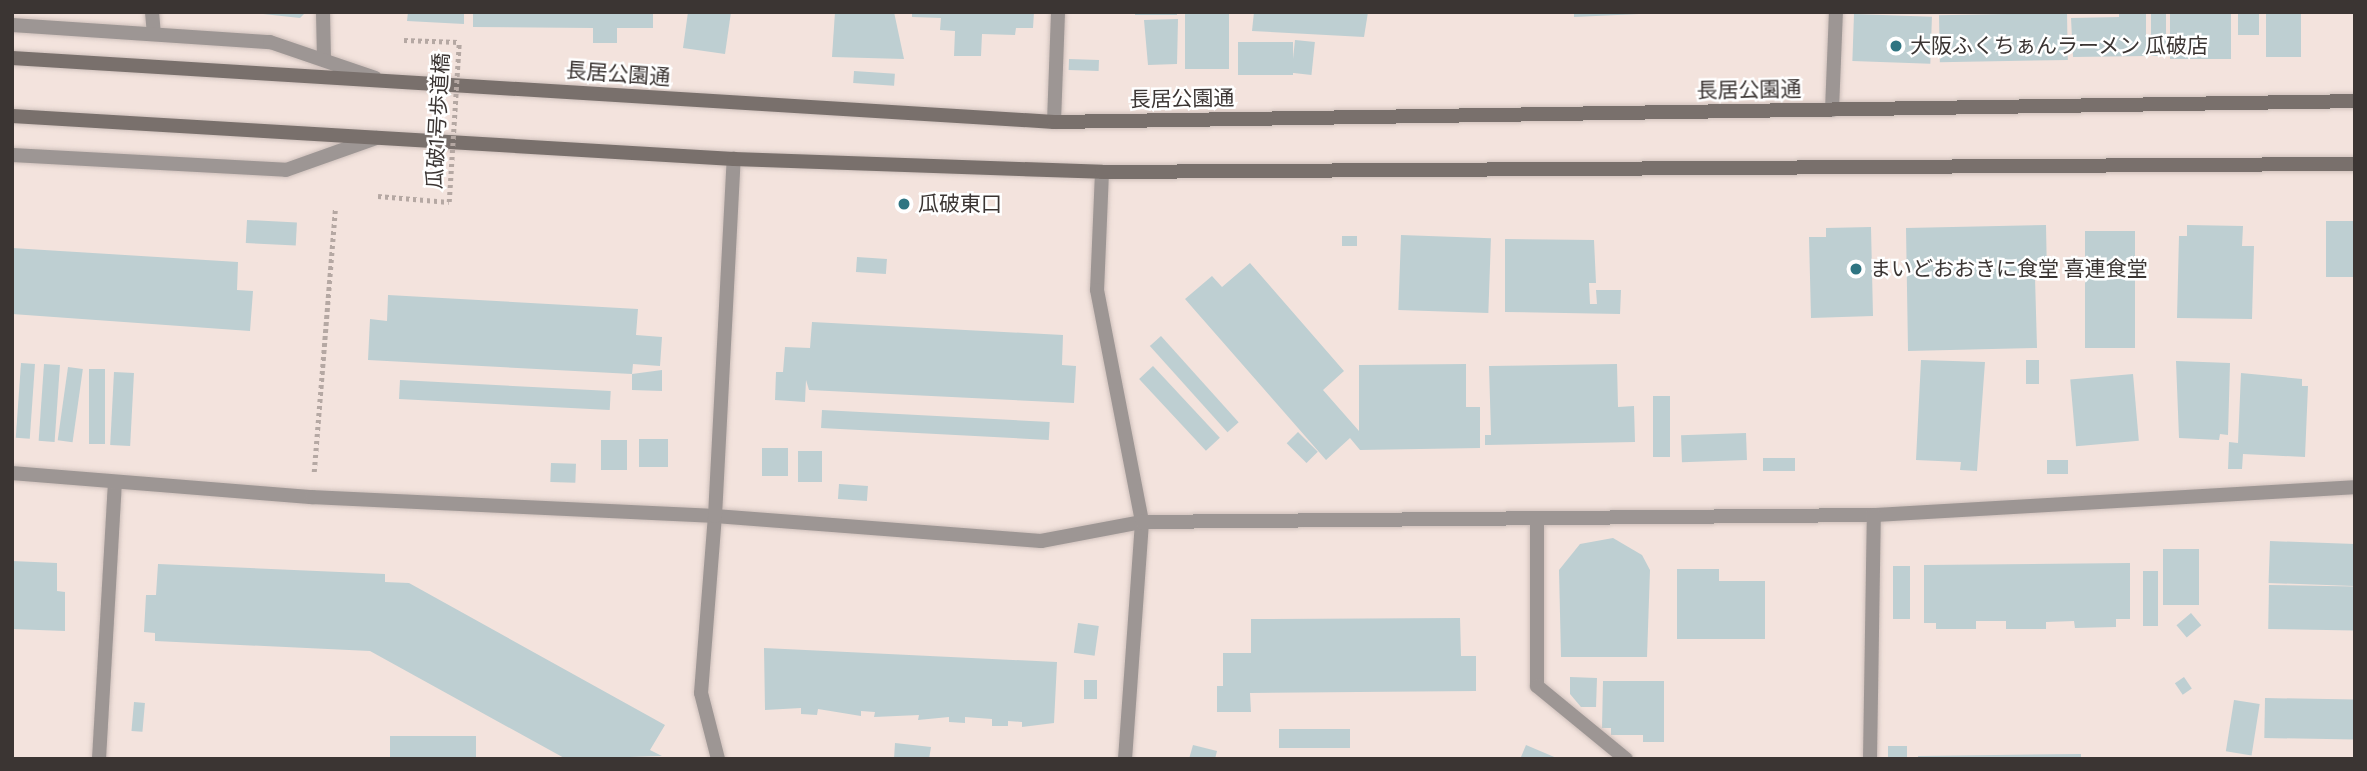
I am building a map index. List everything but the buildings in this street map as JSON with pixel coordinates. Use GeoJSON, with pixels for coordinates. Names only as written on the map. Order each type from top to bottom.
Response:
{"type":"FeatureCollection","features":[{"type":"Feature","properties":{"kind":"main road","name":"長居公園通"},"geometry":{"type":"LineString","coordinates":[[12,58],[1054,122],[2355,101]]}},
{"type":"Feature","properties":{"kind":"main road"},"geometry":{"type":"LineString","coordinates":[[12,116],[734,159],[1102,172],[2355,164]]}},
{"type":"Feature","properties":{"kind":"street"},"geometry":{"type":"LineString","coordinates":[[152,12],[153,34]]}},
{"type":"Feature","properties":{"kind":"street"},"geometry":{"type":"LineString","coordinates":[[323,12],[324,60]]}},
{"type":"Feature","properties":{"kind":"street"},"geometry":{"type":"LineString","coordinates":[[1054,122],[1058,12]]}},
{"type":"Feature","properties":{"kind":"street"},"geometry":{"type":"LineString","coordinates":[[1832,110],[1836,12]]}},
{"type":"Feature","properties":{"kind":"street"},"geometry":{"type":"LineString","coordinates":[[12,25],[270,42],[383,81]]}},
{"type":"Feature","properties":{"kind":"street"},"geometry":{"type":"LineString","coordinates":[[12,155],[286,170],[377,137]]}},
{"type":"Feature","properties":{"kind":"street"},"geometry":{"type":"LineString","coordinates":[[718,759],[701,693],[715,516],[734,159]]}},
{"type":"Feature","properties":{"kind":"street"},"geometry":{"type":"LineString","coordinates":[[1102,172],[1097,290],[1142,522],[1125,759]]}},
{"type":"Feature","properties":{"kind":"street"},"geometry":{"type":"LineString","coordinates":[[12,473],[312,498],[715,516],[1041,541],[1142,522],[1874,515],[2355,487]]}},
{"type":"Feature","properties":{"kind":"street"},"geometry":{"type":"LineString","coordinates":[[99,759],[115,482]]}},
{"type":"Feature","properties":{"kind":"street"},"geometry":{"type":"LineString","coordinates":[[1870,759],[1874,515]]}},
{"type":"Feature","properties":{"kind":"street"},"geometry":{"type":"LineString","coordinates":[[1537,518],[1537,686],[1626,759]]}},
{"type":"Feature","properties":{"kind":"path","name":"瓜破1号歩道橋"},"geometry":{"type":"LineString","coordinates":[[378,197],[449,202],[459,41],[404,40]]}},
{"type":"Feature","properties":{"kind":"path"},"geometry":{"type":"LineString","coordinates":[[312,498],[335,209]]}},
{"type":"Feature","properties":{"kind":"place","name":"大阪ふくちぁんラーメン 瓜破店"},"geometry":{"type":"Point","coordinates":[1896,46]}},
{"type":"Feature","properties":{"kind":"place","name":"瓜破東口"},"geometry":{"type":"Point","coordinates":[904,204]}},
{"type":"Feature","properties":{"kind":"place","name":"まいどおおきに食堂 喜連食堂"},"geometry":{"type":"Point","coordinates":[1856,269]}}]}
